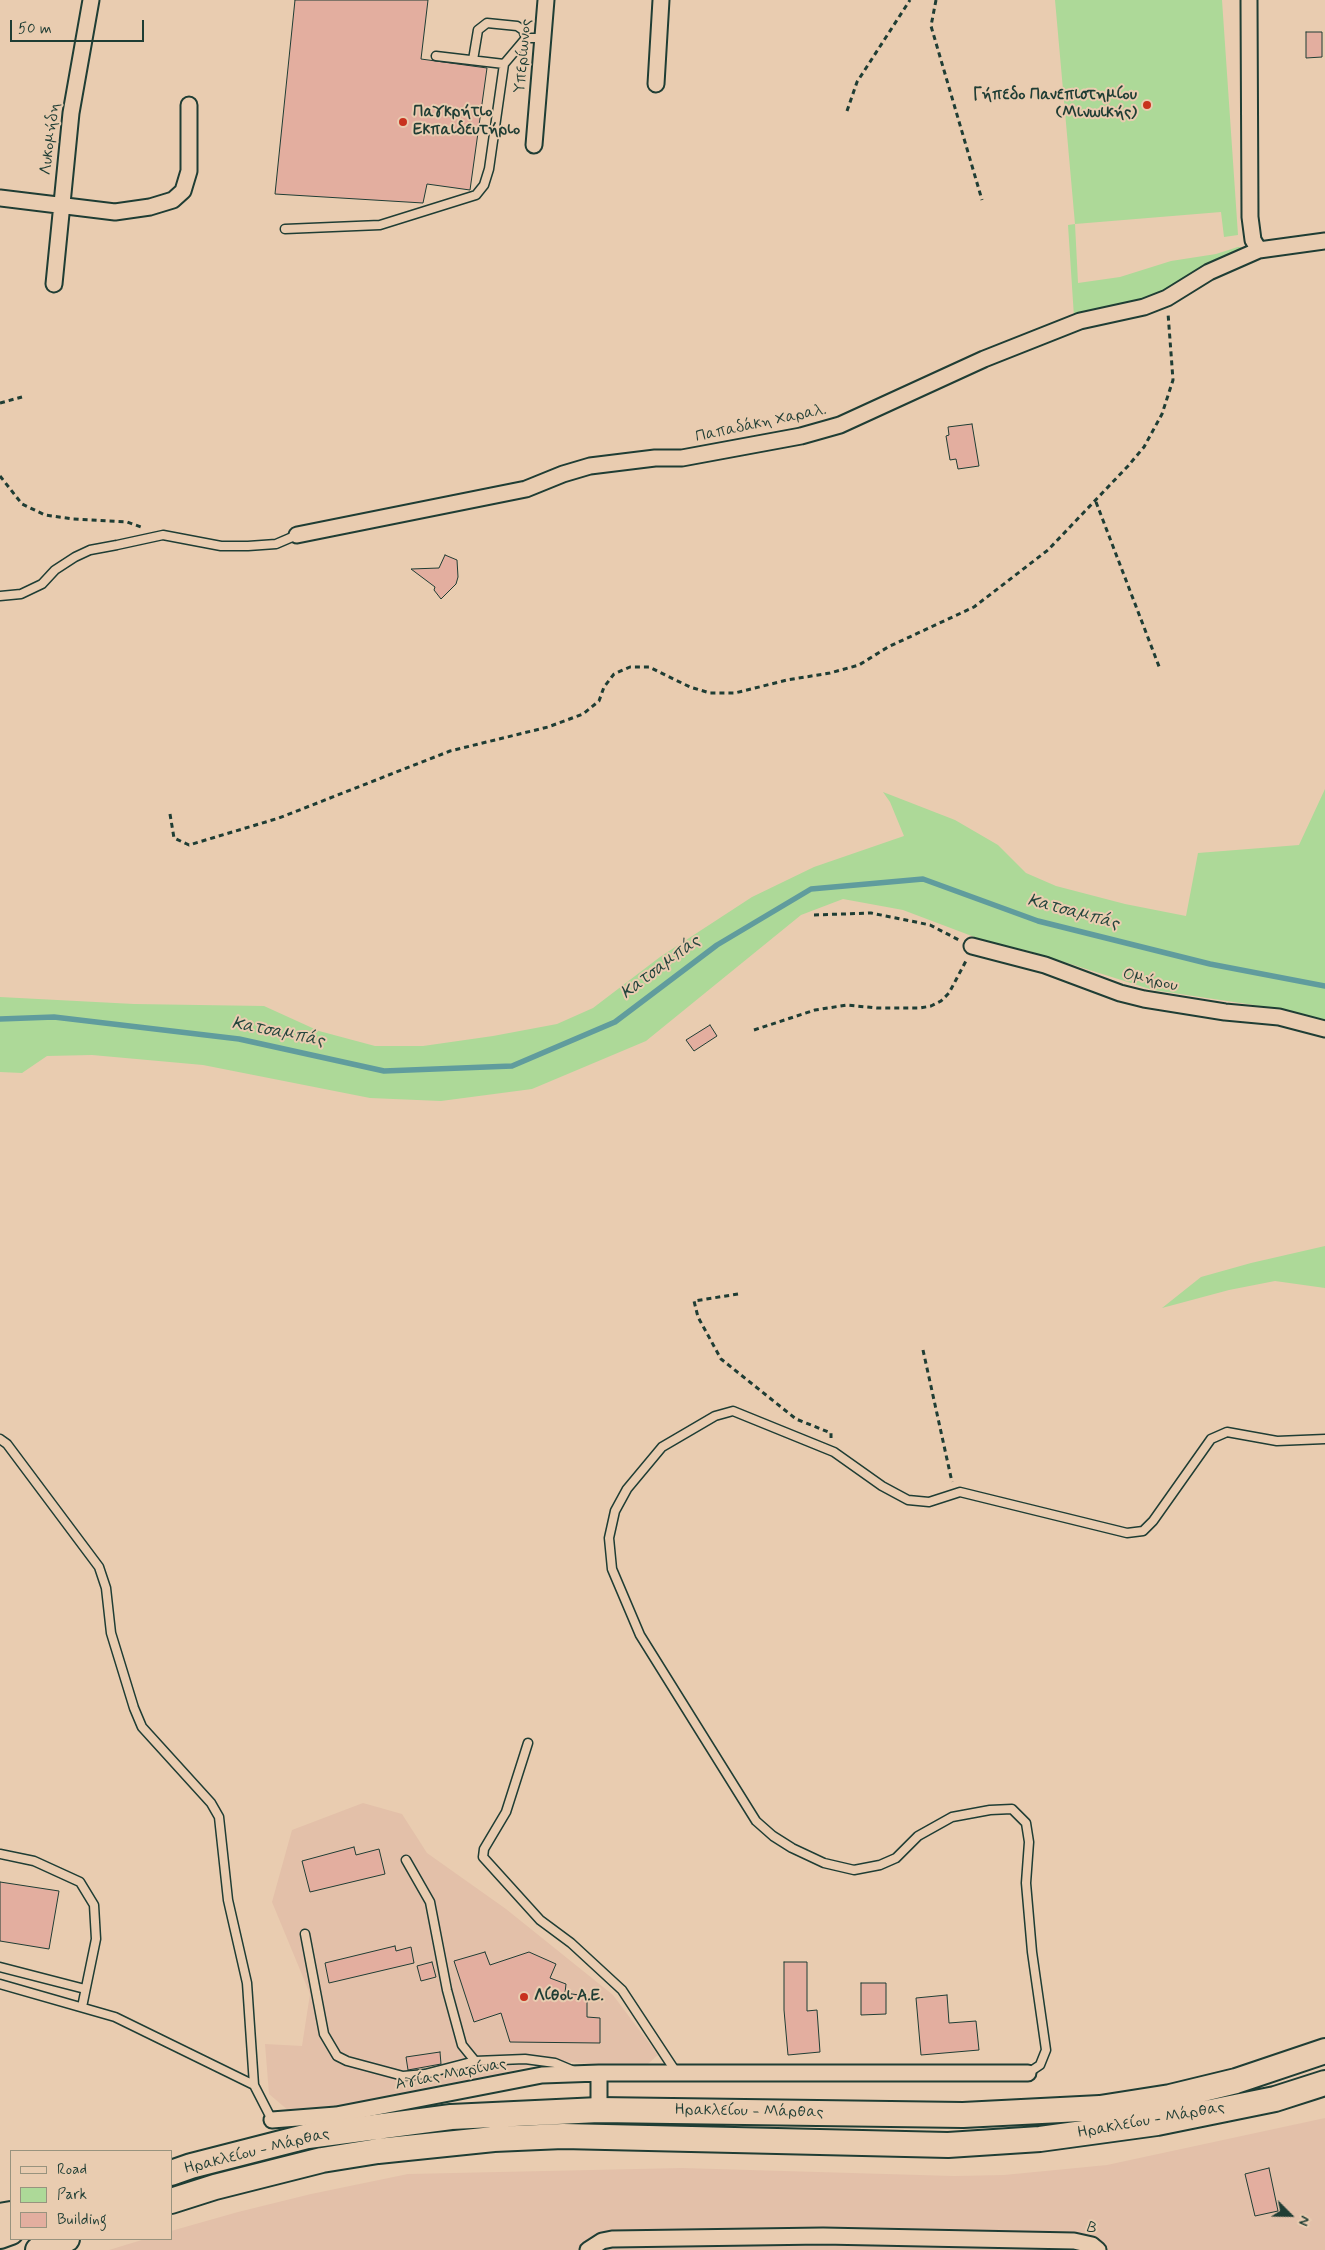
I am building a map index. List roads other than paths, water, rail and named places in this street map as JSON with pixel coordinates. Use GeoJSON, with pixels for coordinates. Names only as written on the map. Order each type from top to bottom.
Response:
{"type":"FeatureCollection","features":[{"type":"Feature","properties":{"kind":"main road","name":"Ηρακλείου - Μάρθας"},"geometry":{"type":"LineString","coordinates":[[172,2173],[308,2136],[451,2117],[599,2110],[963,2115],[1100,2108],[1170,2097],[1236,2081],[1325,2051]]}},
{"type":"Feature","properties":{"kind":"main road","name":"Ηρακλείου - Μάρθας"},"geometry":{"type":"LineString","coordinates":[[172,2201],[215,2187],[322,2160],[494,2139],[563,2136],[948,2145],[1040,2139],[1157,2123],[1275,2099],[1325,2083]]}},
{"type":"Feature","properties":{"kind":"main road"},"geometry":{"type":"LineString","coordinates":[[38,2250],[64,2240]]}},
{"type":"Feature","properties":{"kind":"street","name":"Λυκομήδη"},"geometry":{"type":"LineString","coordinates":[[54,284],[71,113],[91,0]]}},
{"type":"Feature","properties":{"kind":"street","name":"Υπερίωνος"},"geometry":{"type":"LineString","coordinates":[[534,145],[546,0]]}},
{"type":"Feature","properties":{"kind":"street"},"geometry":{"type":"LineString","coordinates":[[656,84],[661,0]]}},
{"type":"Feature","properties":{"kind":"street"},"geometry":{"type":"LineString","coordinates":[[1250,0],[1250,217],[1254,240],[1259,250]]}},
{"type":"Feature","properties":{"kind":"street"},"geometry":{"type":"LineString","coordinates":[[0,198],[106,211],[127,211],[164,204],[180,195],[185,186],[189,171],[189,105]]}},
{"type":"Feature","properties":{"kind":"street","name":"Παπαδάκη Χαραλ."},"geometry":{"type":"LineString","coordinates":[[297,535],[526,489],[563,474],[590,466],[655,458],[682,458],[800,436],[840,425],[984,359],[1080,321],[1144,307],[1167,298],[1209,272],[1259,250],[1325,241]]}},
{"type":"Feature","properties":{"kind":"street","name":"Ομήρου"},"geometry":{"type":"LineString","coordinates":[[972,946],[1045,965],[1120,993],[1144,999],[1225,1012],[1279,1017],[1325,1029]]}},
{"type":"Feature","properties":{"kind":"street","name":"Αγίας Μαρίνας"},"geometry":{"type":"LineString","coordinates":[[272,2120],[336,2115],[542,2076],[676,2072],[1028,2073]]}},
{"type":"Feature","properties":{"kind":"street"},"geometry":{"type":"LineString","coordinates":[[599,2110],[600,2073]]}},
{"type":"Feature","properties":{"kind":"street","name":"Β"},"geometry":{"type":"LineString","coordinates":[[588,2250],[602,2240],[823,2236],[922,2244],[1074,2241],[1092,2245],[1098,2250]]}},
{"type":"Feature","properties":{"kind":"lane"},"geometry":{"type":"LineString","coordinates":[[473,60],[478,30],[487,23],[517,26],[524,30],[526,38]]}},
{"type":"Feature","properties":{"kind":"lane"},"geometry":{"type":"LineString","coordinates":[[286,229],[380,226],[476,194],[484,185],[489,169],[504,64],[526,38],[542,38]]}},
{"type":"Feature","properties":{"kind":"lane"},"geometry":{"type":"LineString","coordinates":[[436,56],[504,64]]}},
{"type":"Feature","properties":{"kind":"lane"},"geometry":{"type":"LineString","coordinates":[[0,596],[21,594],[42,584],[55,570],[90,550],[163,536],[221,546],[276,544],[297,535]]}},
{"type":"Feature","properties":{"kind":"lane"},"geometry":{"type":"LineString","coordinates":[[1028,2073],[1040,2065],[1046,2050],[1032,1952],[1026,1883],[1029,1842],[1026,1822],[1012,1809],[990,1810],[952,1818],[918,1836],[896,1858],[880,1866],[854,1870],[824,1862],[792,1848],[756,1821],[640,1635],[612,1569],[609,1538],[615,1511],[627,1489],[662,1447],[715,1416],[733,1412],[834,1452],[882,1486],[908,1500],[929,1502],[960,1492],[1127,1534],[1143,1531],[1153,1522],[1211,1439],[1227,1432],[1277,1441],[1325,1438]]}},
{"type":"Feature","properties":{"kind":"lane"},"geometry":{"type":"LineString","coordinates":[[0,1439],[7,1444],[99,1567],[106,1588],[111,1633],[134,1708],[142,1727],[211,1803],[219,1816],[228,1900],[247,1983],[254,2084],[272,2120]]}},
{"type":"Feature","properties":{"kind":"lane"},"geometry":{"type":"LineString","coordinates":[[528,1742],[506,1812],[484,1849],[483,1857],[540,1920],[571,1943],[622,1990],[676,2072]]}},
{"type":"Feature","properties":{"kind":"lane"},"geometry":{"type":"LineString","coordinates":[[0,1854],[34,1861],[80,1882],[94,1905],[96,1939],[82,2007]]}},
{"type":"Feature","properties":{"kind":"lane"},"geometry":{"type":"LineString","coordinates":[[406,1860],[430,1902],[447,1990],[462,2044],[475,2061]]}},
{"type":"Feature","properties":{"kind":"lane"},"geometry":{"type":"LineString","coordinates":[[305,1934],[324,2034],[337,2056],[347,2061],[403,2076],[425,2074],[475,2061],[525,2058],[562,2065],[578,2074]]}},
{"type":"Feature","properties":{"kind":"lane"},"geometry":{"type":"LineString","coordinates":[[0,1967],[86,1989]]}},
{"type":"Feature","properties":{"kind":"lane"},"geometry":{"type":"LineString","coordinates":[[0,1984],[115,2017],[254,2084]]}},
{"type":"Feature","properties":{"kind":"waterway","name":"Κατσαμπάς"},"geometry":{"type":"LineString","coordinates":[[0,1019],[54,1017],[239,1039],[384,1071],[512,1066],[615,1022],[717,945],[811,889],[923,879],[1038,921],[1210,964],[1325,986]]}},
{"type":"Feature","properties":{"kind":"place","name":"Γήπεδο Πανεπιστημίου (Μινωικής)"},"geometry":{"type":"Point","coordinates":[1147,105]}},
{"type":"Feature","properties":{"kind":"place","name":"Παγκρήτιο Εκπαιδευτήριο"},"geometry":{"type":"Point","coordinates":[403,122]}},
{"type":"Feature","properties":{"kind":"place","name":"Λίθοι Α.Ε."},"geometry":{"type":"Point","coordinates":[524,1997]}}]}
